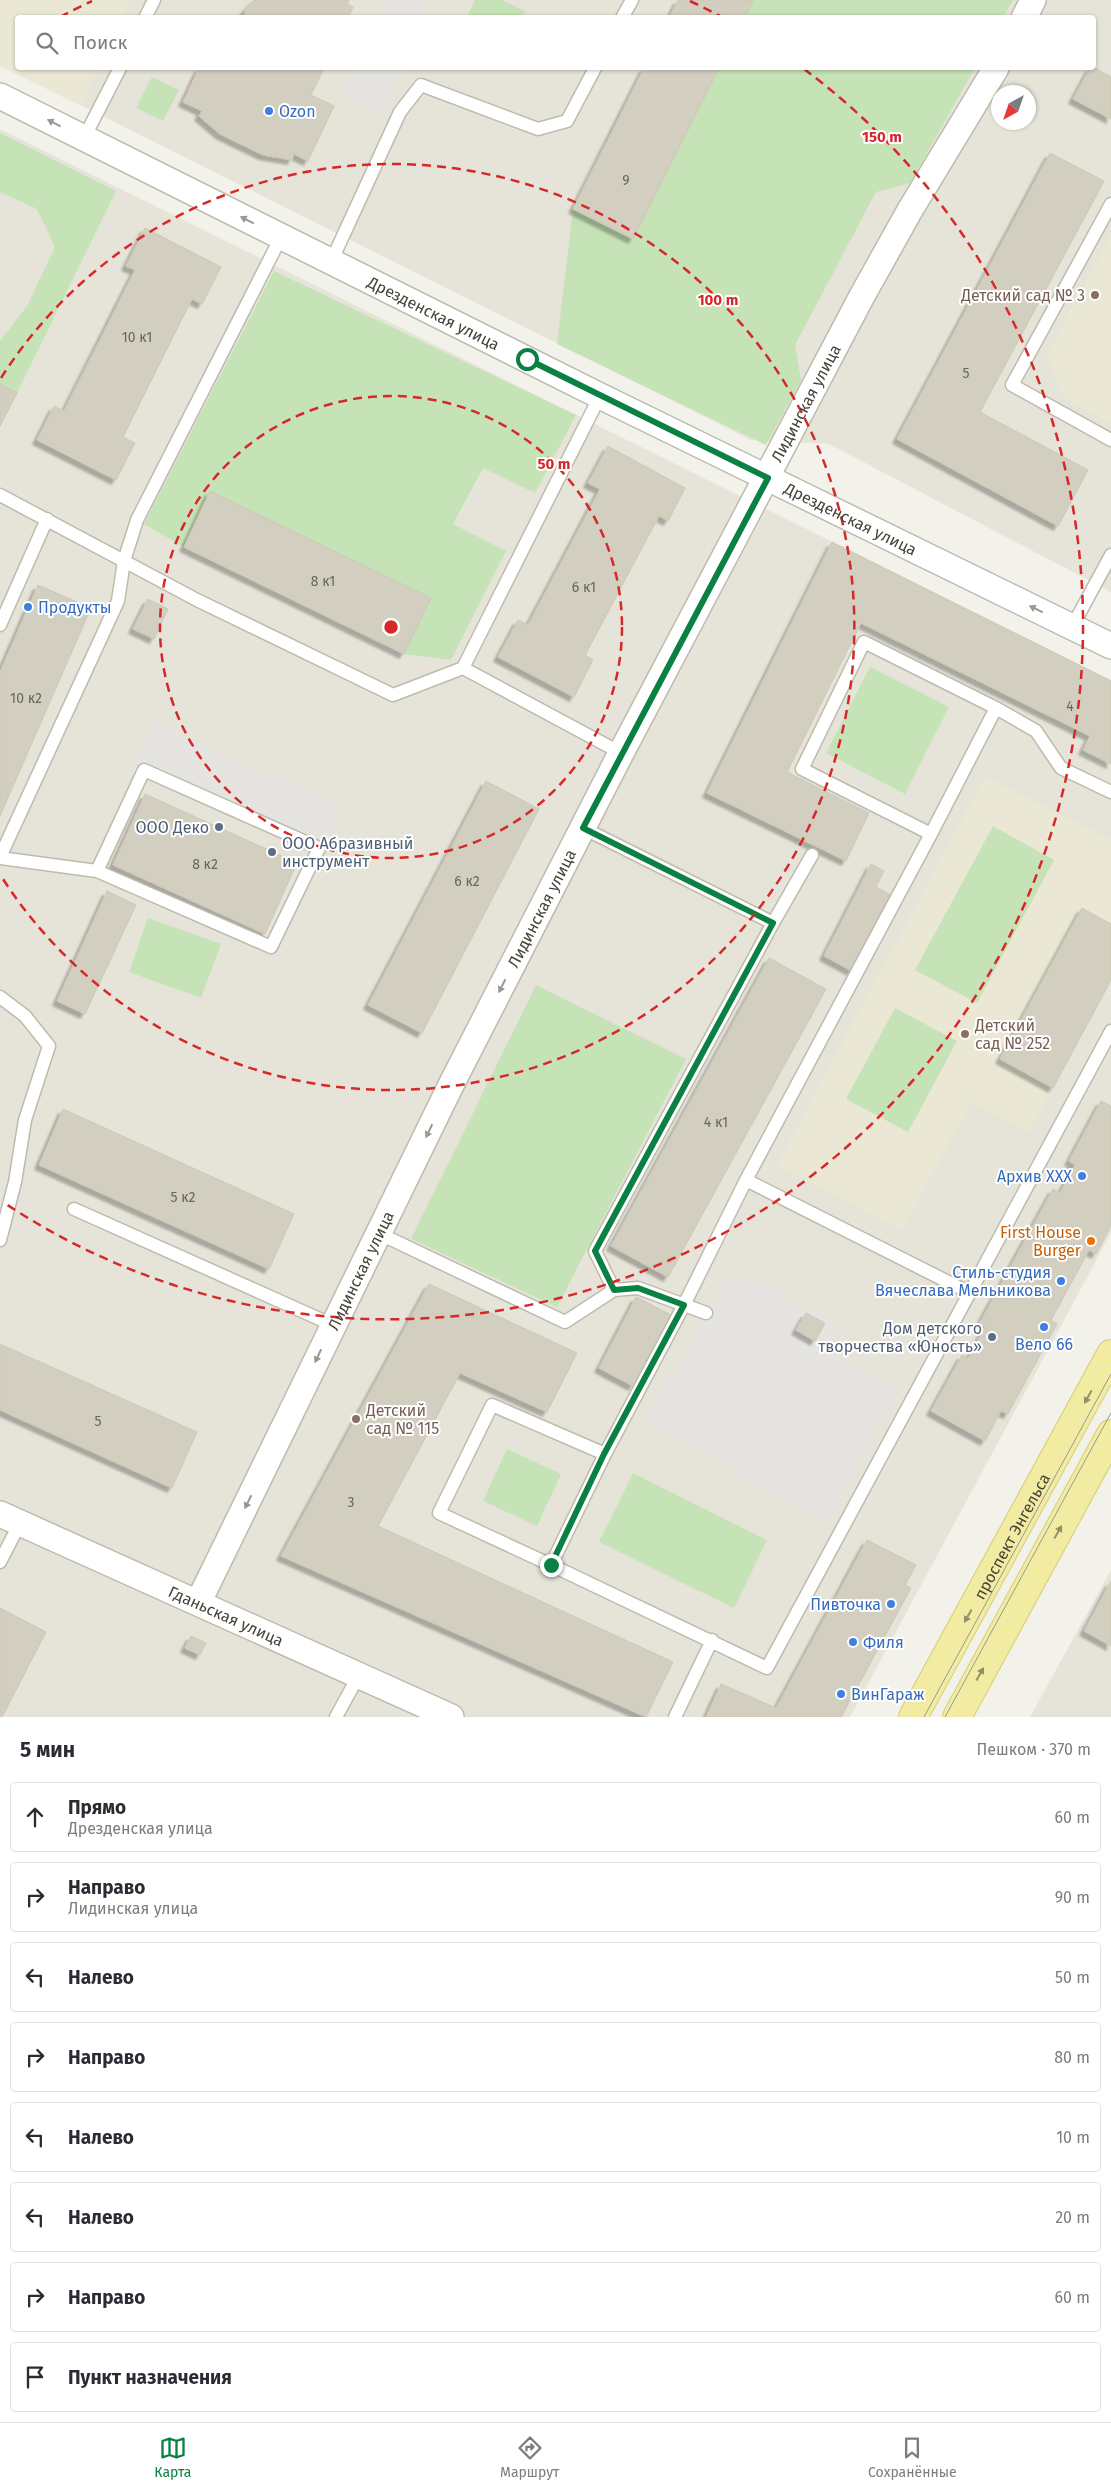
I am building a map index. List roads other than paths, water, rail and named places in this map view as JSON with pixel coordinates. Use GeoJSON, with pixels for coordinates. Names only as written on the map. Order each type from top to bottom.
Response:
{"type":"FeatureCollection","features":[{"type":"Feature","properties":{"kind":"main road","name":"проспект Энгельса"},"geometry":{"type":"LineString","coordinates":[[913,1717],[1111,1354]]}},
{"type":"Feature","properties":{"kind":"main road"},"geometry":{"type":"LineString","coordinates":[[957,1717],[1111,1434]]}},
{"type":"Feature","properties":{"kind":"street"},"geometry":{"type":"LineString","coordinates":[[1026,15],[1034,0]]}},
{"type":"Feature","properties":{"kind":"street","name":"Лидинская улица"},"geometry":{"type":"LineString","coordinates":[[198,1603],[473,1042],[621,753],[768,478],[862,296],[910,210],[995,70]]}},
{"type":"Feature","properties":{"kind":"street","name":"Дрезденская улица"},"geometry":{"type":"LineString","coordinates":[[0,96],[600,396],[1111,646]]}},
{"type":"Feature","properties":{"kind":"street","name":"Гданьская улица"},"geometry":{"type":"LineString","coordinates":[[10,1519],[451,1717]]}},
{"type":"Feature","properties":{"kind":"lane"},"geometry":{"type":"LineString","coordinates":[[146,15],[154,0]]}},
{"type":"Feature","properties":{"kind":"lane"},"geometry":{"type":"LineString","coordinates":[[624,15],[632,0]]}},
{"type":"Feature","properties":{"kind":"lane"},"geometry":{"type":"LineString","coordinates":[[84,138],[119,70]]}},
{"type":"Feature","properties":{"kind":"lane"},"geometry":{"type":"LineString","coordinates":[[330,262],[400,112],[421,85],[538,129],[567,121],[594,70]]}},
{"type":"Feature","properties":{"kind":"lane"},"geometry":{"type":"LineString","coordinates":[[1111,204],[1012,385],[1111,440]]}},
{"type":"Feature","properties":{"kind":"lane"},"geometry":{"type":"LineString","coordinates":[[97,871],[144,770],[319,848],[270,947],[97,871],[0,857],[118,601],[124,561],[137,520],[281,237]]}},
{"type":"Feature","properties":{"kind":"lane"},"geometry":{"type":"LineString","coordinates":[[0,495],[196,600],[394,695],[463,668],[600,396]]}},
{"type":"Feature","properties":{"kind":"lane"},"geometry":{"type":"LineString","coordinates":[[0,625],[47,519]]}},
{"type":"Feature","properties":{"kind":"lane"},"geometry":{"type":"LineString","coordinates":[[1072,627],[1111,555]]}},
{"type":"Feature","properties":{"kind":"lane"},"geometry":{"type":"LineString","coordinates":[[931,834],[802,769],[864,642],[996,708],[1036,731],[1061,768],[1111,792]]}},
{"type":"Feature","properties":{"kind":"lane"},"geometry":{"type":"LineString","coordinates":[[463,668],[621,753]]}},
{"type":"Feature","properties":{"kind":"lane"},"geometry":{"type":"LineString","coordinates":[[551,1565],[604,1454],[684,1305],[746,1180],[931,834],[996,708]]}},
{"type":"Feature","properties":{"kind":"lane"},"geometry":{"type":"LineString","coordinates":[[583,828],[773,923]]}},
{"type":"Feature","properties":{"kind":"lane"},"geometry":{"type":"LineString","coordinates":[[614,1290],[595,1251],[773,923],[812,855]]}},
{"type":"Feature","properties":{"kind":"lane"},"geometry":{"type":"LineString","coordinates":[[0,997],[25,1016],[48,1046],[25,1120],[15,1182],[0,1240]]}},
{"type":"Feature","properties":{"kind":"lane"},"geometry":{"type":"LineString","coordinates":[[604,1454],[492,1405],[439,1513],[712,1640],[767,1668],[1111,1031]]}},
{"type":"Feature","properties":{"kind":"lane"},"geometry":{"type":"LineString","coordinates":[[746,1180],[970,1293]]}},
{"type":"Feature","properties":{"kind":"lane"},"geometry":{"type":"LineString","coordinates":[[74,1209],[333,1325]]}},
{"type":"Feature","properties":{"kind":"lane"},"geometry":{"type":"LineString","coordinates":[[378,1233],[564,1322],[614,1290],[638,1288],[706,1313]]}},
{"type":"Feature","properties":{"kind":"lane"},"geometry":{"type":"LineString","coordinates":[[0,1562],[10,1519]]}},
{"type":"Feature","properties":{"kind":"lane"},"geometry":{"type":"LineString","coordinates":[[675,1717],[712,1640]]}},
{"type":"Feature","properties":{"kind":"lane"},"geometry":{"type":"LineString","coordinates":[[336,1717],[359,1675]]}},
{"type":"Feature","properties":{"kind":"tram line"},"geometry":{"type":"LineString","coordinates":[[924,1717],[1111,1374]]}},
{"type":"Feature","properties":{"kind":"tram line"},"geometry":{"type":"LineString","coordinates":[[945,1717],[1111,1413]]}},
{"type":"Feature","properties":{"kind":"place","name":"Ozon"},"geometry":{"type":"Point","coordinates":[269,111]}},
{"type":"Feature","properties":{"kind":"place","name":"Детский сад № 3"},"geometry":{"type":"Point","coordinates":[1095,295]}},
{"type":"Feature","properties":{"kind":"place","name":"Продукты"},"geometry":{"type":"Point","coordinates":[28,607]}},
{"type":"Feature","properties":{"kind":"place","name":"ООО Деко"},"geometry":{"type":"Point","coordinates":[219,827]}},
{"type":"Feature","properties":{"kind":"place","name":"ООО Абразивный инструмент"},"geometry":{"type":"Point","coordinates":[272,852]}},
{"type":"Feature","properties":{"kind":"place","name":"Детский сад № 252"},"geometry":{"type":"Point","coordinates":[965,1034]}},
{"type":"Feature","properties":{"kind":"place","name":"Архив XXX"},"geometry":{"type":"Point","coordinates":[1082,1176]}},
{"type":"Feature","properties":{"kind":"place","name":"First House Burger"},"geometry":{"type":"Point","coordinates":[1091,1241]}},
{"type":"Feature","properties":{"kind":"place","name":"Стиль-студия Вячеслава Мельникова"},"geometry":{"type":"Point","coordinates":[1061,1281]}},
{"type":"Feature","properties":{"kind":"place","name":"Вело 66"},"geometry":{"type":"Point","coordinates":[1044,1327]}},
{"type":"Feature","properties":{"kind":"place","name":"Дом детского творчества «Юность»"},"geometry":{"type":"Point","coordinates":[992,1337]}},
{"type":"Feature","properties":{"kind":"place","name":"Детский сад № 115"},"geometry":{"type":"Point","coordinates":[356,1419]}},
{"type":"Feature","properties":{"kind":"place","name":"Пивточка"},"geometry":{"type":"Point","coordinates":[891,1604]}},
{"type":"Feature","properties":{"kind":"place","name":"Филя"},"geometry":{"type":"Point","coordinates":[853,1642]}},
{"type":"Feature","properties":{"kind":"place","name":"ВинГараж"},"geometry":{"type":"Point","coordinates":[841,1694]}}]}
